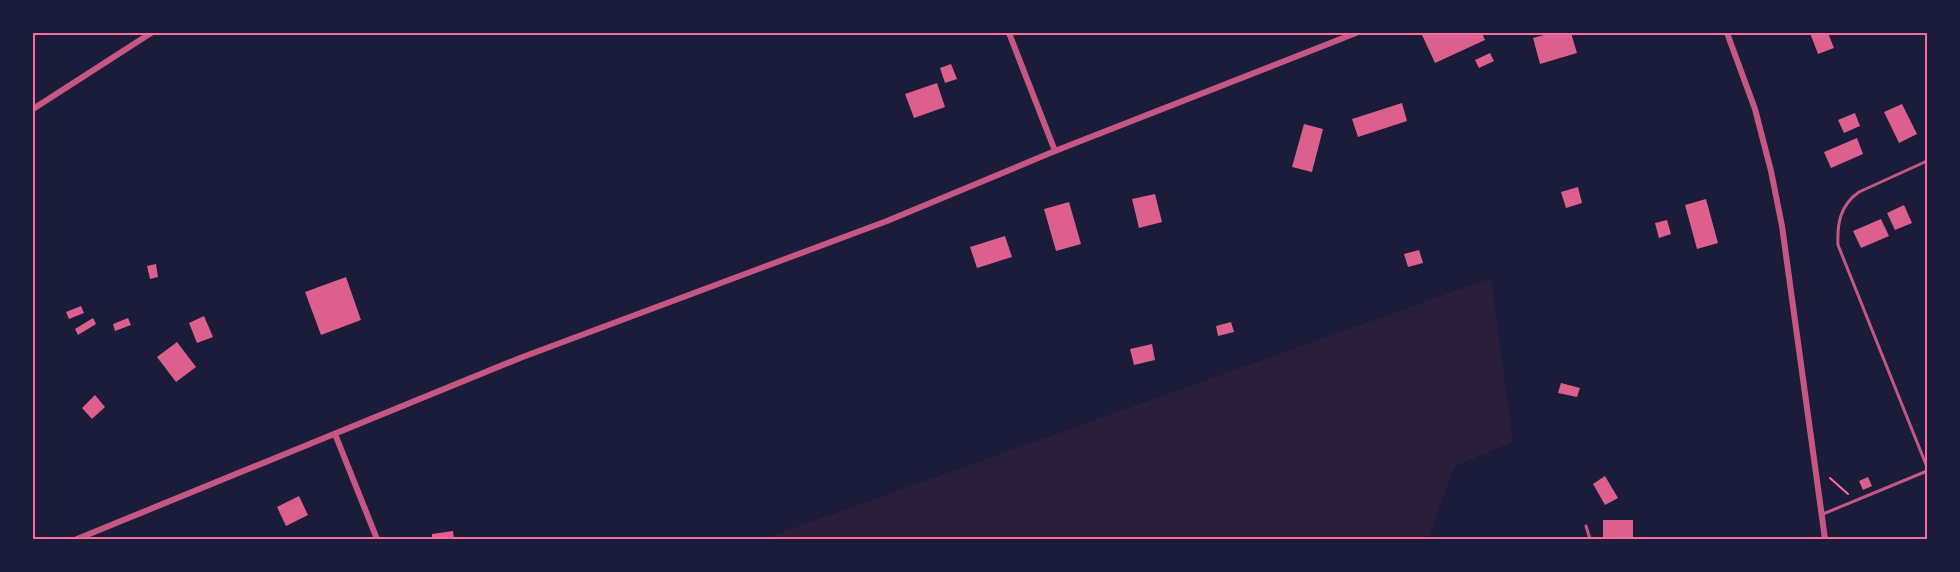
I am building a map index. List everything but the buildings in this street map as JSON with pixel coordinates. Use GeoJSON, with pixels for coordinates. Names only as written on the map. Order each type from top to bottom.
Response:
{"type":"FeatureCollection","features":[{"type":"Feature","properties":{"kind":"street"},"geometry":{"type":"LineString","coordinates":[[33,110],[151,33]]}},
{"type":"Feature","properties":{"kind":"street"},"geometry":{"type":"LineString","coordinates":[[1009,33],[1055,151]]}},
{"type":"Feature","properties":{"kind":"street"},"geometry":{"type":"LineString","coordinates":[[77,539],[520,358],[887,221],[1055,151],[1356,33]]}},
{"type":"Feature","properties":{"kind":"street"},"geometry":{"type":"LineString","coordinates":[[1727,33],[1755,109],[1772,171],[1782,226],[1825,539]]}},
{"type":"Feature","properties":{"kind":"street"},"geometry":{"type":"LineString","coordinates":[[335,434],[377,539]]}},
{"type":"Feature","properties":{"kind":"lane"},"geometry":{"type":"LineString","coordinates":[[1822,515],[1927,469],[1838,245],[1837,232],[1843,208],[1850,199],[1859,192],[1927,161]]}},
{"type":"Feature","properties":{"kind":"lane"},"geometry":{"type":"LineString","coordinates":[[1586,526],[1590,539]]}},
{"type":"Feature","properties":{"kind":"shaded area"},"geometry":{"type":"Polygon","coordinates":[[[1491,278],[1513,442],[1455,466],[1428,539],[763,539],[1491,278]]]}}]}
